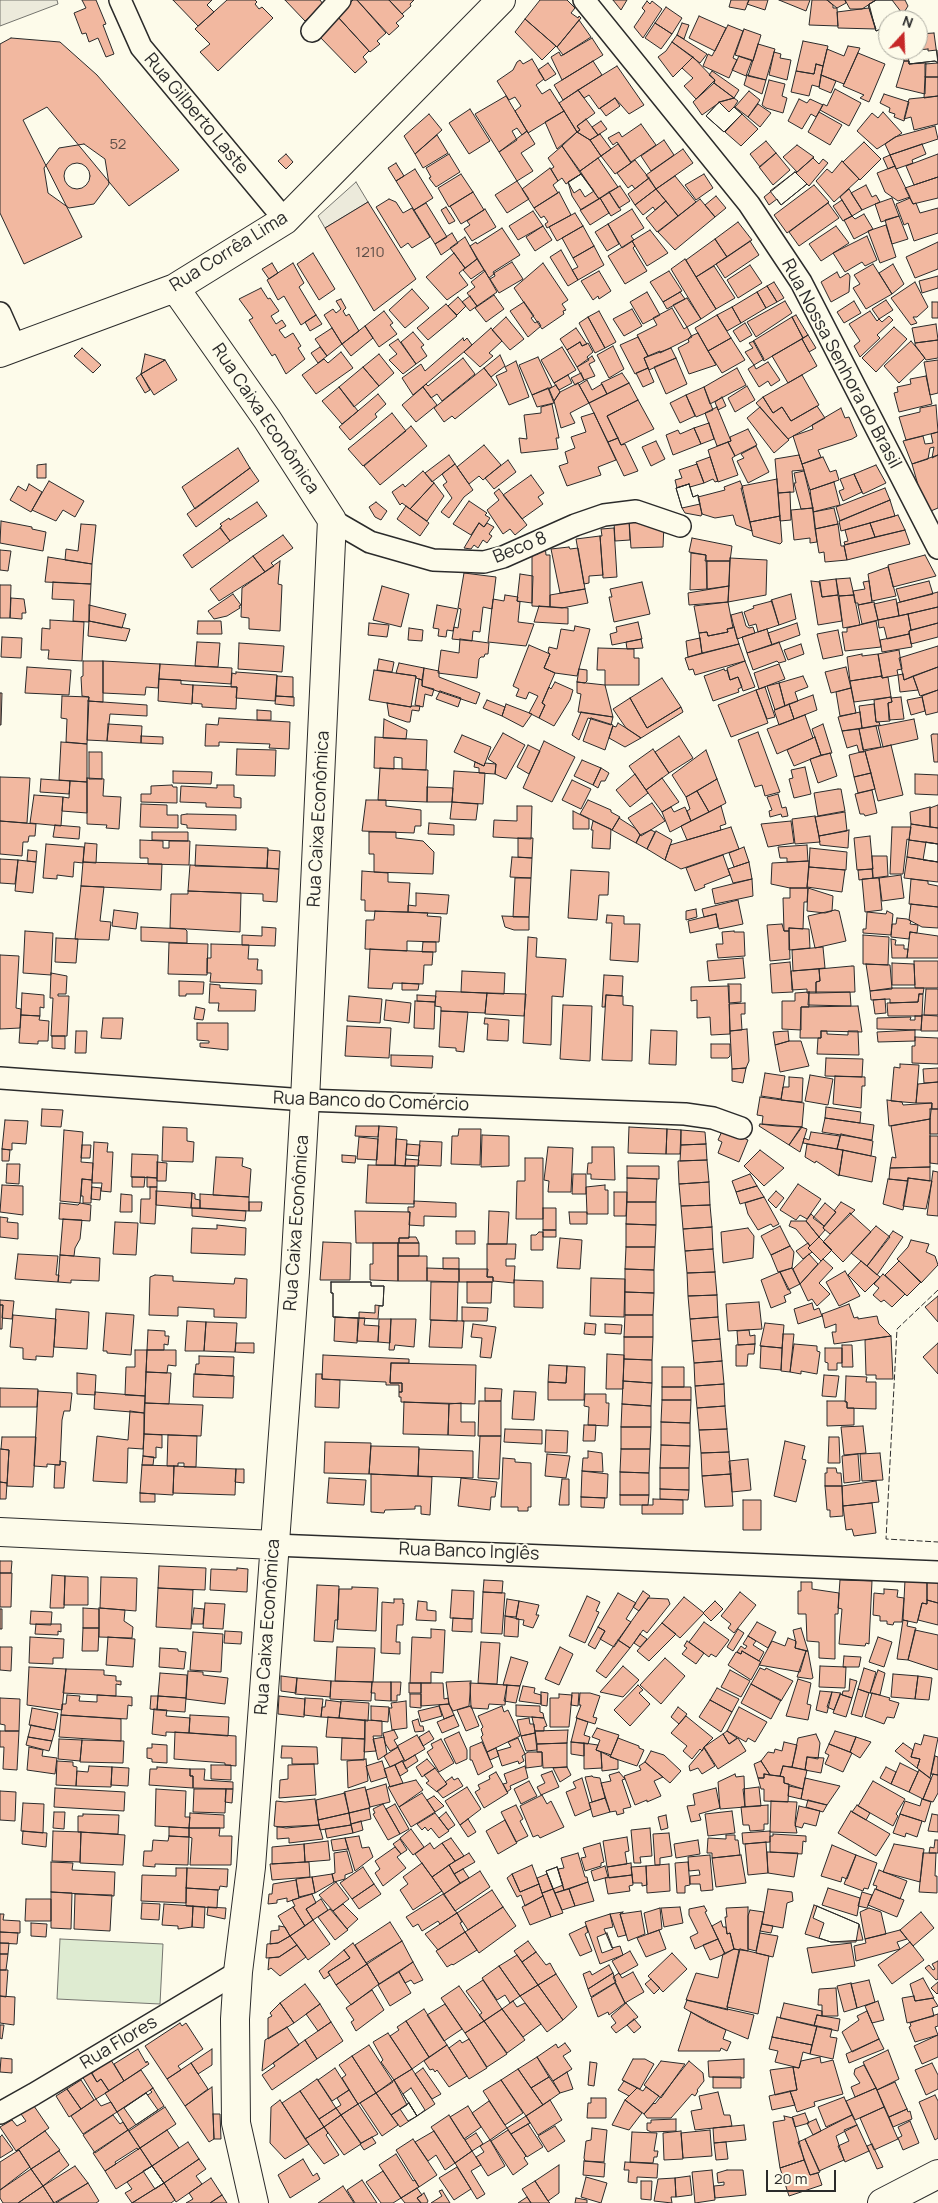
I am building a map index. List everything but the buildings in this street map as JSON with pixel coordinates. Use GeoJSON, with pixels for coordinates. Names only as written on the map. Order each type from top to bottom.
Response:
{"type":"FeatureCollection","features":[{"type":"Feature","properties":{"kind":"street","name":"Rua Gilberto Laste"},"geometry":{"type":"LineString","coordinates":[[120,0],[141,47],[285,220]]}},
{"type":"Feature","properties":{"kind":"street"},"geometry":{"type":"LineString","coordinates":[[312,31],[340,0]]}},
{"type":"Feature","properties":{"kind":"street","name":"Rua Corrêa Lima"},"geometry":{"type":"LineString","coordinates":[[8,351],[175,288],[285,220],[501,0]]}},
{"type":"Feature","properties":{"kind":"street","name":"Rua Nossa Senhora do Brasil"},"geometry":{"type":"LineString","coordinates":[[584,0],[748,204],[801,282],[938,548]]}},
{"type":"Feature","properties":{"kind":"street","name":"Rua Caixa Econômica"},"geometry":{"type":"LineString","coordinates":[[175,288],[267,419],[332,520],[306,1100],[250,1866],[238,1972],[235,2019],[236,2123],[254,2203]]}},
{"type":"Feature","properties":{"kind":"street"},"geometry":{"type":"LineString","coordinates":[[0,313],[8,351]]}},
{"type":"Feature","properties":{"kind":"street","name":"Beco 8"},"geometry":{"type":"LineString","coordinates":[[332,520],[370,542],[433,560],[484,562],[503,557],[576,525],[604,515],[636,511],[680,526]]}},
{"type":"Feature","properties":{"kind":"street","name":"Rua Banco do Comércio"},"geometry":{"type":"LineString","coordinates":[[0,1078],[306,1100],[685,1114],[713,1118],[741,1128]]}},
{"type":"Feature","properties":{"kind":"street","name":"Rua Banco Inglês"},"geometry":{"type":"LineString","coordinates":[[0,1532],[938,1572]]}},
{"type":"Feature","properties":{"kind":"street","name":"Rua Flores"},"geometry":{"type":"LineString","coordinates":[[0,2112],[43,2089],[238,1972]]}},
{"type":"Feature","properties":{"kind":"street"},"geometry":{"type":"LineString","coordinates":[[882,2203],[938,2174]]}},
{"type":"Feature","properties":{"kind":"green space"},"geometry":{"type":"Polygon","coordinates":[[[60,1939],[163,1944],[160,2004],[57,1999],[60,1939]]]}},
{"type":"Feature","properties":{"kind":"shaded area"},"geometry":{"type":"Polygon","coordinates":[[[0,0],[57,0],[58,4],[0,26],[0,0]]]}},
{"type":"Feature","properties":{"kind":"shaded area"},"geometry":{"type":"Polygon","coordinates":[[[356,182],[368,202],[325,228],[318,216],[356,182]]]}},
{"type":"Feature","properties":{"kind":"fence"},"geometry":{"type":"LineString","coordinates":[[938,1290],[897,1329],[886,1539],[938,1542]]}}]}
